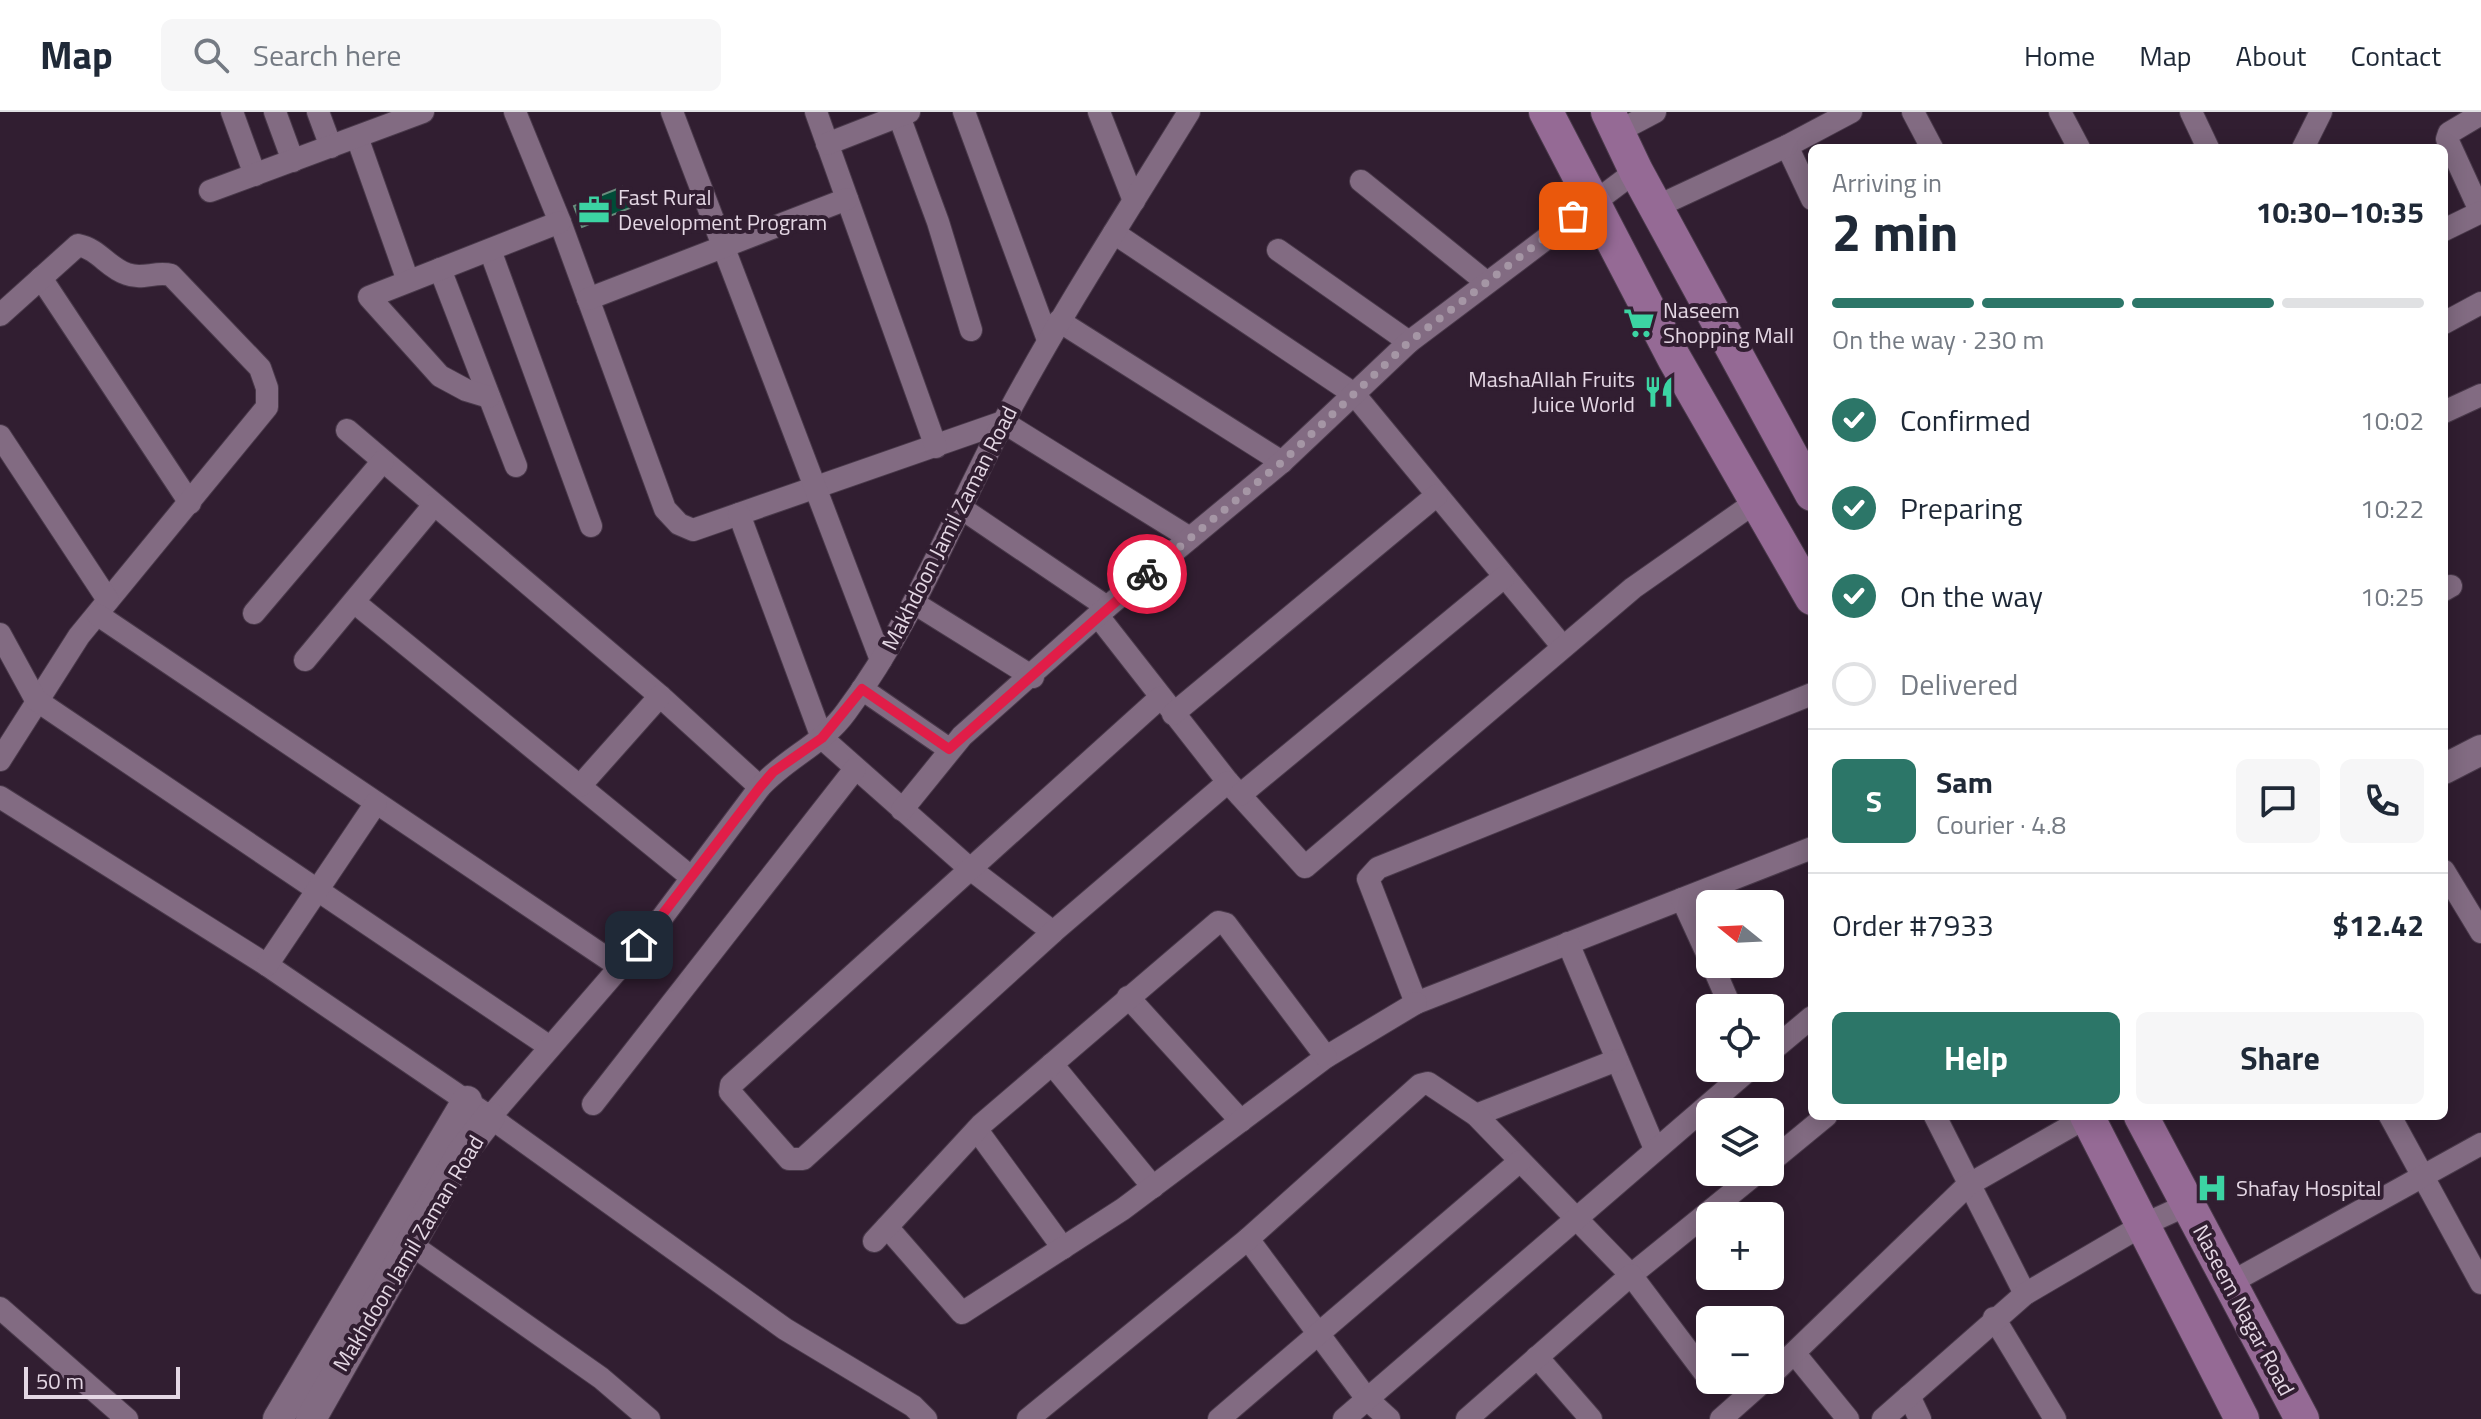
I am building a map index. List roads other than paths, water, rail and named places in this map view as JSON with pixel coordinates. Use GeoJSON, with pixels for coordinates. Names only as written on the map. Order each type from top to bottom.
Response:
{"type":"FeatureCollection","features":[{"type":"Feature","properties":{"kind":"main road"},"geometry":{"type":"LineString","coordinates":[[1546,112],[1674,358],[1808,591]]}},
{"type":"Feature","properties":{"kind":"main road"},"geometry":{"type":"LineString","coordinates":[[1614,121],[1636,171],[1658,206],[1808,487]]}},
{"type":"Feature","properties":{"kind":"main road"},"geometry":{"type":"LineString","coordinates":[[2089,1120],[2242,1419]]}},
{"type":"Feature","properties":{"kind":"main road","name":"Naseem Nagar Road"},"geometry":{"type":"LineString","coordinates":[[2143,1120],[2302,1419]]}},
{"type":"Feature","properties":{"kind":"street"},"geometry":{"type":"LineString","coordinates":[[232,112],[255,175]]}},
{"type":"Feature","properties":{"kind":"street"},"geometry":{"type":"LineString","coordinates":[[275,112],[293,161]]}},
{"type":"Feature","properties":{"kind":"street"},"geometry":{"type":"LineString","coordinates":[[318,112],[331,147]]}},
{"type":"Feature","properties":{"kind":"street"},"geometry":{"type":"LineString","coordinates":[[515,112],[560,222],[665,509],[679,524],[693,530],[1003,422],[1190,538]]}},
{"type":"Feature","properties":{"kind":"street"},"geometry":{"type":"LineString","coordinates":[[672,112],[881,660]]}},
{"type":"Feature","properties":{"kind":"street"},"geometry":{"type":"LineString","coordinates":[[816,112],[936,447]]}},
{"type":"Feature","properties":{"kind":"street"},"geometry":{"type":"LineString","coordinates":[[964,112],[1054,330],[1282,462]]}},
{"type":"Feature","properties":{"kind":"street"},"geometry":{"type":"LineString","coordinates":[[1099,112],[1134,201]]}},
{"type":"Feature","properties":{"kind":"street","name":"Makhdoon Jamil Zaman Road"},"geometry":{"type":"LineString","coordinates":[[278,1419],[478,1109],[550,1047],[620,967],[773,772],[822,738],[862,689],[914,603],[1003,422],[1054,330],[1189,112]]}},
{"type":"Feature","properties":{"kind":"street"},"geometry":{"type":"LineString","coordinates":[[1614,121],[1655,112]]}},
{"type":"Feature","properties":{"kind":"street"},"geometry":{"type":"LineString","coordinates":[[1658,206],[1787,146],[1851,112]]}},
{"type":"Feature","properties":{"kind":"street"},"geometry":{"type":"LineString","coordinates":[[1913,112],[1930,144]]}},
{"type":"Feature","properties":{"kind":"street"},"geometry":{"type":"LineString","coordinates":[[2060,112],[2077,144]]}},
{"type":"Feature","properties":{"kind":"street"},"geometry":{"type":"LineString","coordinates":[[2191,112],[2206,144]]}},
{"type":"Feature","properties":{"kind":"street"},"geometry":{"type":"LineString","coordinates":[[2305,144],[2321,112]]}},
{"type":"Feature","properties":{"kind":"street"},"geometry":{"type":"LineString","coordinates":[[210,191],[357,137],[410,114]]}},
{"type":"Feature","properties":{"kind":"street"},"geometry":{"type":"LineString","coordinates":[[827,144],[904,114],[971,330]]}},
{"type":"Feature","properties":{"kind":"street"},"geometry":{"type":"LineString","coordinates":[[2448,228],[2481,213],[2447,139],[2449,133],[2481,114]]}},
{"type":"Feature","properties":{"kind":"street"},"geometry":{"type":"LineString","coordinates":[[357,137],[408,281]]}},
{"type":"Feature","properties":{"kind":"street"},"geometry":{"type":"LineString","coordinates":[[1787,146],[1808,191]]}},
{"type":"Feature","properties":{"kind":"street"},"geometry":{"type":"LineString","coordinates":[[902,810],[949,749],[1102,612],[1282,462],[1409,342],[1636,171]]}},
{"type":"Feature","properties":{"kind":"street"},"geometry":{"type":"LineString","coordinates":[[1361,181],[1486,282]]}},
{"type":"Feature","properties":{"kind":"street"},"geometry":{"type":"LineString","coordinates":[[588,299],[847,199]]}},
{"type":"Feature","properties":{"kind":"street"},"geometry":{"type":"LineString","coordinates":[[489,397],[466,390],[440,376],[369,299],[370,295],[560,222]]}},
{"type":"Feature","properties":{"kind":"street"},"geometry":{"type":"LineString","coordinates":[[1114,233],[1354,394],[1563,647]]}},
{"type":"Feature","properties":{"kind":"street"},"geometry":{"type":"LineString","coordinates":[[0,315],[78,245],[91,247],[121,272],[132,276],[171,275],[260,368],[267,388],[267,407],[103,608],[36,700],[0,760]]}},
{"type":"Feature","properties":{"kind":"street"},"geometry":{"type":"LineString","coordinates":[[490,250],[591,526]]}},
{"type":"Feature","properties":{"kind":"street"},"geometry":{"type":"LineString","coordinates":[[1278,250],[1409,342]]}},
{"type":"Feature","properties":{"kind":"street"},"geometry":{"type":"LineString","coordinates":[[440,269],[516,466]]}},
{"type":"Feature","properties":{"kind":"street"},"geometry":{"type":"LineString","coordinates":[[41,278],[190,503]]}},
{"type":"Feature","properties":{"kind":"street"},"geometry":{"type":"LineString","coordinates":[[2448,321],[2481,303]]}},
{"type":"Feature","properties":{"kind":"street"},"geometry":{"type":"LineString","coordinates":[[2448,410],[2481,395]]}},
{"type":"Feature","properties":{"kind":"street"},"geometry":{"type":"LineString","coordinates":[[347,430],[660,696],[760,787]]}},
{"type":"Feature","properties":{"kind":"street"},"geometry":{"type":"LineString","coordinates":[[0,436],[103,608],[376,803],[620,967]]}},
{"type":"Feature","properties":{"kind":"street"},"geometry":{"type":"LineString","coordinates":[[254,613],[383,461]]}},
{"type":"Feature","properties":{"kind":"street"},"geometry":{"type":"LineString","coordinates":[[1437,495],[1167,706],[969,868],[731,1085],[730,1092],[789,1159],[803,1159],[1053,932],[1504,577]]}},
{"type":"Feature","properties":{"kind":"street"},"geometry":{"type":"LineString","coordinates":[[961,508],[1102,612],[1167,706],[1234,788],[1305,867],[1633,588],[1757,501]]}},
{"type":"Feature","properties":{"kind":"street"},"geometry":{"type":"LineString","coordinates":[[305,660],[434,505]]}},
{"type":"Feature","properties":{"kind":"street"},"geometry":{"type":"LineString","coordinates":[[739,514],[822,738],[969,868],[1053,932]]}},
{"type":"Feature","properties":{"kind":"street"},"geometry":{"type":"LineString","coordinates":[[354,602],[691,877]]}},
{"type":"Feature","properties":{"kind":"street"},"geometry":{"type":"LineString","coordinates":[[914,603],[1033,677]]}},
{"type":"Feature","properties":{"kind":"street"},"geometry":{"type":"LineString","coordinates":[[0,634],[36,700],[550,1047]]}},
{"type":"Feature","properties":{"kind":"street"},"geometry":{"type":"LineString","coordinates":[[862,689],[949,749]]}},
{"type":"Feature","properties":{"kind":"street"},"geometry":{"type":"LineString","coordinates":[[580,786],[660,696]]}},
{"type":"Feature","properties":{"kind":"street"},"geometry":{"type":"LineString","coordinates":[[1416,1003],[1368,879],[1371,872],[1808,696]]}},
{"type":"Feature","properties":{"kind":"street"},"geometry":{"type":"LineString","coordinates":[[2448,767],[2481,750]]}},
{"type":"Feature","properties":{"kind":"street"},"geometry":{"type":"LineString","coordinates":[[593,1104],[855,769]]}},
{"type":"Feature","properties":{"kind":"street"},"geometry":{"type":"LineString","coordinates":[[0,797],[267,965],[478,1109],[785,1329],[913,1406],[926,1419]]}},
{"type":"Feature","properties":{"kind":"street"},"geometry":{"type":"LineString","coordinates":[[267,965],[376,803]]}},
{"type":"Feature","properties":{"kind":"street"},"geometry":{"type":"LineString","coordinates":[[1326,1057],[1226,924],[1218,922],[977,1130],[880,1234],[962,1313],[1153,1187],[1326,1057],[1416,1003],[1808,851]]}},
{"type":"Feature","properties":{"kind":"street"},"geometry":{"type":"LineString","coordinates":[[2448,878],[2481,932]]}},
{"type":"Feature","properties":{"kind":"street"},"geometry":{"type":"LineString","coordinates":[[1682,899],[1696,929]]}},
{"type":"Feature","properties":{"kind":"street"},"geometry":{"type":"LineString","coordinates":[[1568,943],[1655,1149]]}},
{"type":"Feature","properties":{"kind":"street"},"geometry":{"type":"LineString","coordinates":[[1128,997],[1241,1121]]}},
{"type":"Feature","properties":{"kind":"street"},"geometry":{"type":"LineString","coordinates":[[1784,1040],[1808,1020]]}},
{"type":"Feature","properties":{"kind":"street"},"geometry":{"type":"LineString","coordinates":[[1476,1115],[1617,1060]]}},
{"type":"Feature","properties":{"kind":"street"},"geometry":{"type":"LineString","coordinates":[[1052,1064],[1153,1187]]}},
{"type":"Feature","properties":{"kind":"street"},"geometry":{"type":"LineString","coordinates":[[1344,1419],[1575,1216],[1734,1082]]}},
{"type":"Feature","properties":{"kind":"street"},"geometry":{"type":"LineString","coordinates":[[1028,1419],[1248,1239],[1420,1085],[1428,1083],[1476,1115],[1575,1216],[1631,1275],[1696,1361]]}},
{"type":"Feature","properties":{"kind":"street","name":"Makhdoon Jamil Zaman Road"},"geometry":{"type":"LineString","coordinates":[[311,1419],[462,1153],[478,1109]]}},
{"type":"Feature","properties":{"kind":"street"},"geometry":{"type":"LineString","coordinates":[[1784,1150],[1821,1120]]}},
{"type":"Feature","properties":{"kind":"street"},"geometry":{"type":"LineString","coordinates":[[1937,1120],[2025,1294]]}},
{"type":"Feature","properties":{"kind":"street"},"geometry":{"type":"LineString","coordinates":[[1784,1364],[1968,1185],[2080,1120]]}},
{"type":"Feature","properties":{"kind":"street"},"geometry":{"type":"LineString","coordinates":[[2392,1120],[2481,1283]]}},
{"type":"Feature","properties":{"kind":"street"},"geometry":{"type":"LineString","coordinates":[[977,1130],[1063,1248]]}},
{"type":"Feature","properties":{"kind":"street"},"geometry":{"type":"LineString","coordinates":[[2230,1283],[2481,1144]]}},
{"type":"Feature","properties":{"kind":"street"},"geometry":{"type":"LineString","coordinates":[[1219,1419],[1520,1161]]}},
{"type":"Feature","properties":{"kind":"street"},"geometry":{"type":"LineString","coordinates":[[1467,1419],[1631,1275],[1741,1186]]}},
{"type":"Feature","properties":{"kind":"street"},"geometry":{"type":"LineString","coordinates":[[1883,1419],[1994,1318],[2025,1294],[2143,1225],[2189,1204]]}},
{"type":"Feature","properties":{"kind":"street"},"geometry":{"type":"LineString","coordinates":[[1248,1239],[1367,1399],[1389,1419]]}},
{"type":"Feature","properties":{"kind":"street"},"geometry":{"type":"LineString","coordinates":[[409,1243],[601,1378],[649,1419]]}},
{"type":"Feature","properties":{"kind":"street"},"geometry":{"type":"LineString","coordinates":[[0,1308],[127,1419]]}},
{"type":"Feature","properties":{"kind":"street"},"geometry":{"type":"LineString","coordinates":[[1994,1318],[2055,1419]]}},
{"type":"Feature","properties":{"kind":"street"},"geometry":{"type":"LineString","coordinates":[[1795,1354],[1848,1419]]}},
{"type":"Feature","properties":{"kind":"street"},"geometry":{"type":"LineString","coordinates":[[1537,1357],[1591,1419]]}},
{"type":"Feature","properties":{"kind":"street"},"geometry":{"type":"LineString","coordinates":[[1717,1394],[1727,1414],[1749,1394]]}},
{"type":"Feature","properties":{"kind":"street"},"geometry":{"type":"LineString","coordinates":[[1909,1396],[1920,1419]]}},
{"type":"Feature","properties":{"kind":"place","name":"Fast Rural Development Program"},"geometry":{"type":"Point","coordinates":[594,210]}},
{"type":"Feature","properties":{"kind":"place","name":"Naseem Shopping Mall"},"geometry":{"type":"Point","coordinates":[1639,323]}},
{"type":"Feature","properties":{"kind":"place","name":"MashaAllah Fruits Juice World"},"geometry":{"type":"Point","coordinates":[1659,392]}},
{"type":"Feature","properties":{"kind":"place","name":"Shafay Hospital"},"geometry":{"type":"Point","coordinates":[2212,1188]}}]}
